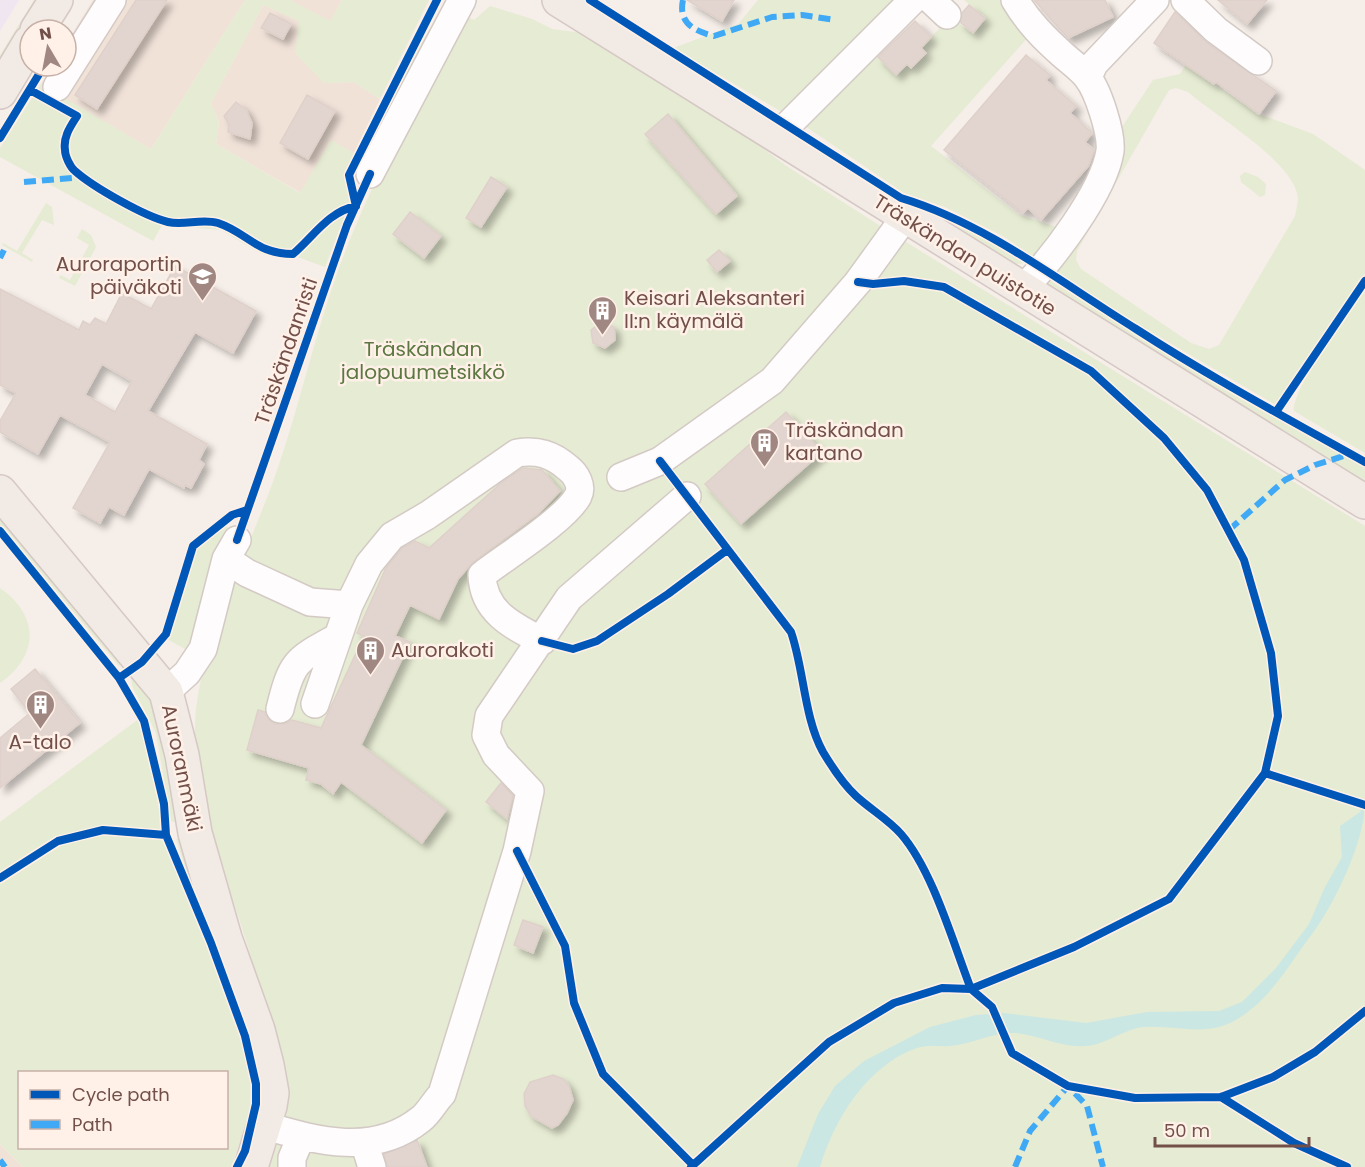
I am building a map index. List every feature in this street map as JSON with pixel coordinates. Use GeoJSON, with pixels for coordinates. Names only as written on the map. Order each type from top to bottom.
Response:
{"type":"FeatureCollection","features":[{"type":"Feature","properties":{"kind":"main road"},"geometry":{"type":"LineString","coordinates":[[45,18],[56,0]]}},
{"type":"Feature","properties":{"kind":"main road","name":"Träskändan puistotie"},"geometry":{"type":"LineString","coordinates":[[556,2],[777,136],[1365,501]]}},
{"type":"Feature","properties":{"kind":"main road"},"geometry":{"type":"LineString","coordinates":[[0,92],[18,62]]}},
{"type":"Feature","properties":{"kind":"main road","name":"Auroranmäki"},"geometry":{"type":"LineString","coordinates":[[0,492],[166,692],[182,755],[195,833],[225,938],[258,1030],[272,1093],[266,1126]]}},
{"type":"Feature","properties":{"kind":"main road"},"geometry":{"type":"LineString","coordinates":[[251,1167],[266,1126]]}},
{"type":"Feature","properties":{"kind":"street"},"geometry":{"type":"LineString","coordinates":[[57,87],[112,0]]}},
{"type":"Feature","properties":{"kind":"street"},"geometry":{"type":"LineString","coordinates":[[369,174],[462,0]]}},
{"type":"Feature","properties":{"kind":"street"},"geometry":{"type":"LineString","coordinates":[[777,136],[913,0]]}},
{"type":"Feature","properties":{"kind":"street"},"geometry":{"type":"LineString","coordinates":[[1015,0],[1028,21],[1088,77],[1106,119],[1110,150],[1099,184],[1042,269],[1022,290]]}},
{"type":"Feature","properties":{"kind":"street"},"geometry":{"type":"LineString","coordinates":[[1185,0],[1216,30],[1258,61]]}},
{"type":"Feature","properties":{"kind":"street"},"geometry":{"type":"LineString","coordinates":[[1088,77],[1094,64],[1145,5]]}},
{"type":"Feature","properties":{"kind":"street"},"geometry":{"type":"LineString","coordinates":[[621,477],[660,461],[772,381],[858,282],[905,217]]}},
{"type":"Feature","properties":{"kind":"street"},"geometry":{"type":"LineString","coordinates":[[315,704],[349,605],[369,564],[392,536],[518,453],[534,451],[555,457],[573,472],[580,485],[579,494],[568,510],[482,575],[483,588],[488,602],[507,623],[542,640]]}},
{"type":"Feature","properties":{"kind":"street"},"geometry":{"type":"LineString","coordinates":[[266,1126],[301,1137],[340,1144],[368,1154],[392,1135],[422,1119],[442,1094],[517,851],[530,791],[496,755],[486,735],[489,716],[569,598],[687,496]]}},
{"type":"Feature","properties":{"kind":"street"},"geometry":{"type":"LineString","coordinates":[[166,692],[187,673],[203,650],[232,550],[247,573],[310,602],[349,605]]}},
{"type":"Feature","properties":{"kind":"street"},"geometry":{"type":"LineString","coordinates":[[280,709],[288,674],[304,656],[338,636]]}},
{"type":"Feature","properties":{"kind":"street"},"geometry":{"type":"LineString","coordinates":[[292,1167],[292,1158],[301,1137]]}},
{"type":"Feature","properties":{"kind":"shaded area"},"geometry":{"type":"Polygon","coordinates":[[[0,0],[19,0],[0,31],[0,0]]]}},
{"type":"Feature","properties":{"kind":"shaded area"},"geometry":{"type":"Polygon","coordinates":[[[93,0],[245,0],[151,149],[41,85],[45,78],[78,78],[78,24],[93,0]]]}},
{"type":"Feature","properties":{"kind":"shaded area"},"geometry":{"type":"Polygon","coordinates":[[[290,0],[342,0],[330,22],[290,0]]]}},
{"type":"Feature","properties":{"kind":"shaded area"},"geometry":{"type":"Polygon","coordinates":[[[263,5],[299,21],[324,83],[354,82],[380,99],[354,153],[330,141],[301,193],[216,144],[219,122],[211,103],[263,5]]]}},
{"type":"Feature","properties":{"kind":"shaded area"},"geometry":{"type":"Polygon","coordinates":[[[0,1144],[23,1167],[0,1167],[0,1144]]]}},
{"type":"Feature","properties":{"kind":"green space"},"geometry":{"type":"Polygon","coordinates":[[[34,0],[42,0],[31,18],[23,18],[34,0]]]}},
{"type":"Feature","properties":{"kind":"green space"},"geometry":{"type":"Polygon","coordinates":[[[245,0],[290,0],[330,21],[342,0],[429,0],[380,99],[354,82],[324,83],[295,53],[299,21],[263,5],[211,103],[219,122],[216,144],[300,193],[331,140],[354,153],[344,175],[350,202],[325,267],[295,256],[280,258],[260,253],[221,230],[162,225],[153,241],[0,157],[0,148],[41,84],[151,149],[245,0]]]}},
{"type":"Feature","properties":{"kind":"green space"},"geometry":{"type":"Polygon","coordinates":[[[758,0],[896,0],[787,115],[673,48],[738,24],[758,0]]]}},
{"type":"Feature","properties":{"kind":"green space"},"geometry":{"type":"Polygon","coordinates":[[[964,0],[1010,0],[1030,35],[931,146],[1018,214],[1059,228],[1045,252],[1032,256],[1003,236],[945,207],[904,193],[802,124],[874,54],[896,75],[907,64],[912,68],[926,53],[921,48],[950,17],[973,33],[985,18],[964,0]]]}},
{"type":"Feature","properties":{"kind":"green space","name":"Träskändan jalopuumetsikkö"},"geometry":{"type":"Polygon","coordinates":[[[490,6],[532,19],[552,29],[590,34],[702,102],[785,165],[885,229],[1365,526],[1365,1167],[262,1167],[260,997],[242,927],[211,834],[203,802],[195,737],[197,706],[203,673],[224,605],[275,476],[334,282],[370,193],[400,132],[464,15],[474,20],[490,6]]]}},
{"type":"Feature","properties":{"kind":"green space"},"geometry":{"type":"Polygon","coordinates":[[[438,16],[443,18],[394,101],[416,51],[438,16]]]}},
{"type":"Feature","properties":{"kind":"green space"},"geometry":{"type":"Polygon","coordinates":[[[18,26],[18,40],[0,70],[0,55],[18,26]]]}},
{"type":"Feature","properties":{"kind":"green space"},"geometry":{"type":"Polygon","coordinates":[[[1186,65],[1259,114],[1313,134],[1365,170],[1365,274],[1276,405],[1122,315],[1049,267],[1116,152],[1122,127],[1153,80],[1180,74],[1186,65]],[[1176,88],[1169,90],[1077,251],[1076,260],[1081,269],[1191,343],[1209,349],[1219,345],[1295,216],[1298,198],[1294,184],[1269,155],[1188,92],[1176,88]]]}},
{"type":"Feature","properties":{"kind":"green space"},"geometry":{"type":"Polygon","coordinates":[[[1245,172],[1258,177],[1266,184],[1265,195],[1260,197],[1241,182],[1240,176],[1245,172]]]}},
{"type":"Feature","properties":{"kind":"green space"},"geometry":{"type":"Polygon","coordinates":[[[46,203],[52,207],[54,225],[42,220],[22,253],[33,260],[32,262],[2,245],[3,243],[17,251],[46,203]]]}},
{"type":"Feature","properties":{"kind":"green space"},"geometry":{"type":"Polygon","coordinates":[[[921,206],[961,224],[1024,263],[1005,266],[916,207],[921,206]]]}},
{"type":"Feature","properties":{"kind":"green space"},"geometry":{"type":"Polygon","coordinates":[[[82,229],[91,235],[96,247],[75,286],[59,278],[61,275],[70,280],[89,245],[77,238],[82,229]]]}},
{"type":"Feature","properties":{"kind":"green space"},"geometry":{"type":"Polygon","coordinates":[[[1051,281],[1159,349],[1365,468],[1365,483],[1045,284],[1051,281]]]}},
{"type":"Feature","properties":{"kind":"green space"},"geometry":{"type":"Polygon","coordinates":[[[1365,287],[1365,453],[1294,411],[1296,401],[1311,368],[1365,287]]]}},
{"type":"Feature","properties":{"kind":"green space"},"geometry":{"type":"Polygon","coordinates":[[[0,513],[121,664],[119,666],[0,525],[0,513]]]}},
{"type":"Feature","properties":{"kind":"green space"},"geometry":{"type":"Polygon","coordinates":[[[226,526],[232,531],[187,650],[165,638],[196,550],[226,526]]]}},
{"type":"Feature","properties":{"kind":"green space"},"geometry":{"type":"Polygon","coordinates":[[[0,588],[22,611],[28,623],[30,636],[22,661],[0,683],[0,588]]]}},
{"type":"Feature","properties":{"kind":"green space"},"geometry":{"type":"Polygon","coordinates":[[[131,677],[142,687],[164,717],[178,823],[171,821],[156,733],[132,686],[131,677]]]}},
{"type":"Feature","properties":{"kind":"green space"},"geometry":{"type":"Polygon","coordinates":[[[140,718],[152,760],[163,839],[209,949],[247,1050],[252,1078],[251,1111],[231,1167],[23,1167],[0,1144],[0,822],[140,718]]]}},
{"type":"Feature","properties":{"kind":"green space"},"geometry":{"type":"Polygon","coordinates":[[[176,839],[186,839],[207,920],[194,896],[176,839]]]}},
{"type":"Feature","properties":{"kind":"water"},"geometry":{"type":"Polygon","coordinates":[[[1365,802],[1364,818],[1354,854],[1338,891],[1319,925],[1276,984],[1257,1004],[1234,1021],[1223,1026],[1201,1029],[1137,1028],[1101,1043],[1085,1046],[1067,1045],[1015,1033],[1000,1034],[952,1046],[917,1048],[883,1067],[855,1096],[834,1131],[820,1167],[797,1167],[818,1114],[835,1086],[864,1061],[930,1027],[976,1015],[1004,1013],[1086,1023],[1147,1012],[1219,1011],[1242,1002],[1276,968],[1309,924],[1325,887],[1342,857],[1340,826],[1360,812],[1365,802]]]}},
{"type":"Feature","properties":{"kind":"pier"},"geometry":{"type":"Polygon","coordinates":[[[999,1010],[1010,1037],[1001,1038],[989,1011],[999,1010]]]}},
{"type":"Feature","properties":{"kind":"building"},"geometry":{"type":"Polygon","coordinates":[[[136,0],[167,0],[97,109],[75,95],[136,0]]]}},
{"type":"Feature","properties":{"kind":"building"},"geometry":{"type":"Polygon","coordinates":[[[687,0],[734,0],[722,21],[687,0]]]}},
{"type":"Feature","properties":{"kind":"building"},"geometry":{"type":"Polygon","coordinates":[[[1034,0],[1105,0],[1113,17],[1068,38],[1034,0]]]}},
{"type":"Feature","properties":{"kind":"building"},"geometry":{"type":"Polygon","coordinates":[[[1218,0],[1267,0],[1247,24],[1218,0]]]}},
{"type":"Feature","properties":{"kind":"building"},"geometry":{"type":"Polygon","coordinates":[[[969,5],[985,18],[973,33],[960,22],[962,13],[969,5]]]}},
{"type":"Feature","properties":{"kind":"building"},"geometry":{"type":"Polygon","coordinates":[[[1175,12],[1207,43],[1276,91],[1259,114],[1216,82],[1214,84],[1154,43],[1175,12]]]}},
{"type":"Feature","properties":{"kind":"building"},"geometry":{"type":"Polygon","coordinates":[[[270,13],[291,24],[283,39],[261,28],[270,13]]]}},
{"type":"Feature","properties":{"kind":"building"},"geometry":{"type":"Polygon","coordinates":[[[915,21],[931,37],[921,48],[926,53],[911,68],[907,64],[896,75],[878,57],[915,21]]]}},
{"type":"Feature","properties":{"kind":"building"},"geometry":{"type":"Polygon","coordinates":[[[1026,55],[1050,75],[1046,80],[1076,106],[1070,113],[1092,133],[1085,142],[1094,150],[1089,165],[1041,220],[1028,208],[1023,213],[944,150],[1026,55]]]}},
{"type":"Feature","properties":{"kind":"building"},"geometry":{"type":"Polygon","coordinates":[[[307,95],[335,111],[308,159],[280,143],[307,95]]]}},
{"type":"Feature","properties":{"kind":"building"},"geometry":{"type":"Polygon","coordinates":[[[236,102],[246,110],[252,123],[250,139],[228,132],[229,125],[224,116],[236,102]]]}},
{"type":"Feature","properties":{"kind":"building"},"geometry":{"type":"Polygon","coordinates":[[[668,114],[737,196],[716,214],[645,134],[668,114]]]}},
{"type":"Feature","properties":{"kind":"building"},"geometry":{"type":"Polygon","coordinates":[[[491,177],[507,187],[481,227],[466,218],[491,177]]]}},
{"type":"Feature","properties":{"kind":"building"},"geometry":{"type":"Polygon","coordinates":[[[410,212],[441,236],[424,258],[393,234],[410,212]]]}},
{"type":"Feature","properties":{"kind":"building"},"geometry":{"type":"Polygon","coordinates":[[[719,250],[730,261],[717,272],[707,260],[719,250]]]}},
{"type":"Feature","properties":{"kind":"building"},"geometry":{"type":"Polygon","coordinates":[[[175,266],[256,311],[233,353],[195,332],[148,411],[207,444],[199,460],[204,464],[191,488],[185,485],[184,488],[149,469],[124,515],[109,507],[100,523],[73,508],[110,442],[60,415],[38,454],[0,432],[0,421],[16,393],[0,385],[0,289],[79,330],[83,321],[90,325],[95,318],[106,324],[122,293],[151,309],[175,266]],[[102,364],[85,395],[115,412],[132,381],[102,364]]]}},
{"type":"Feature","properties":{"kind":"building","name":"Keisari Aleksanteri II:n käymälä"},"geometry":{"type":"Polygon","coordinates":[[[601,322],[614,327],[615,340],[605,348],[593,343],[591,330],[601,322]]]}},
{"type":"Feature","properties":{"kind":"building","name":"Träskändan kartano"},"geometry":{"type":"Polygon","coordinates":[[[786,412],[822,452],[741,524],[705,484],[786,412]]]}},
{"type":"Feature","properties":{"kind":"building","name":"Aurorakoti"},"geometry":{"type":"Polygon","coordinates":[[[523,468],[542,470],[560,491],[538,514],[472,563],[458,579],[439,619],[410,605],[395,636],[410,642],[361,745],[446,810],[422,843],[341,782],[333,794],[321,784],[306,780],[309,768],[247,750],[258,710],[265,712],[269,720],[275,724],[285,724],[292,720],[321,728],[364,636],[357,633],[386,568],[402,548],[415,541],[429,548],[501,483],[523,468]]]}},
{"type":"Feature","properties":{"kind":"building","name":"A-talo"},"geometry":{"type":"Polygon","coordinates":[[[35,669],[80,723],[0,788],[0,738],[30,713],[11,689],[35,669]]]}},
{"type":"Feature","properties":{"kind":"building"},"geometry":{"type":"Polygon","coordinates":[[[501,783],[513,796],[507,819],[486,802],[501,783]]]}},
{"type":"Feature","properties":{"kind":"building"},"geometry":{"type":"Polygon","coordinates":[[[523,920],[543,927],[533,953],[514,945],[523,920]]]}},
{"type":"Feature","properties":{"kind":"building"},"geometry":{"type":"Polygon","coordinates":[[[553,1075],[563,1079],[569,1086],[573,1100],[558,1125],[552,1128],[531,1116],[525,1106],[524,1094],[530,1082],[553,1075]]]}},
{"type":"Feature","properties":{"kind":"building"},"geometry":{"type":"Polygon","coordinates":[[[417,1140],[427,1167],[387,1167],[384,1154],[417,1140]]]}},
{"type":"Feature","properties":{"kind":"marked path"},"geometry":{"type":"LineString","coordinates":[[683,0],[683,15],[689,25],[700,32],[714,36],[772,17],[802,15],[836,20]]}},
{"type":"Feature","properties":{"kind":"marked path"},"geometry":{"type":"LineString","coordinates":[[24,182],[84,177]]}},
{"type":"Feature","properties":{"kind":"marked path"},"geometry":{"type":"LineString","coordinates":[[0,258],[4,250]]}},
{"type":"Feature","properties":{"kind":"marked path"},"geometry":{"type":"LineString","coordinates":[[1229,530],[1285,480],[1315,465],[1350,454]]}},
{"type":"Feature","properties":{"kind":"marked path"},"geometry":{"type":"LineString","coordinates":[[1015,1167],[1030,1131],[1068,1086],[1087,1106],[1103,1167]]}},
{"type":"Feature","properties":{"kind":"marked path"},"geometry":{"type":"LineString","coordinates":[[0,1160],[5,1167]]}},
{"type":"Feature","properties":{"kind":"cycle path"},"geometry":{"type":"LineString","coordinates":[[30,90],[77,116],[66,136],[67,158],[75,171],[106,193],[158,219],[174,223],[205,221],[218,223],[270,251],[293,254],[329,219],[356,206],[349,175],[437,0]]}},
{"type":"Feature","properties":{"kind":"cycle path"},"geometry":{"type":"LineString","coordinates":[[590,0],[901,198],[933,209],[993,238],[1192,364],[1365,462]]}},
{"type":"Feature","properties":{"kind":"cycle path"},"geometry":{"type":"LineString","coordinates":[[0,138],[37,78]]}},
{"type":"Feature","properties":{"kind":"cycle path","name":"Träskändanristi"},"geometry":{"type":"LineString","coordinates":[[237,540],[347,225],[370,174]]}},
{"type":"Feature","properties":{"kind":"cycle path"},"geometry":{"type":"LineString","coordinates":[[660,461],[791,632],[808,709],[823,752],[851,791],[896,829],[912,849],[932,887],[971,989],[1074,947],[1169,899],[1265,773],[1278,716],[1271,653],[1244,560],[1207,490],[1164,438],[1091,371],[944,287],[904,281],[873,284],[858,282]]}},
{"type":"Feature","properties":{"kind":"cycle path"},"geometry":{"type":"LineString","coordinates":[[1276,412],[1365,281]]}},
{"type":"Feature","properties":{"kind":"cycle path"},"geometry":{"type":"LineString","coordinates":[[237,1167],[245,1151],[256,1104],[256,1084],[245,1036],[211,943],[166,835],[164,804],[144,721],[119,678],[142,662],[166,634],[193,546],[232,515],[247,510]]}},
{"type":"Feature","properties":{"kind":"cycle path"},"geometry":{"type":"LineString","coordinates":[[0,531],[119,678]]}},
{"type":"Feature","properties":{"kind":"cycle path"},"geometry":{"type":"LineString","coordinates":[[542,641],[573,649],[597,641],[668,594],[727,550]]}},
{"type":"Feature","properties":{"kind":"cycle path"},"geometry":{"type":"LineString","coordinates":[[1265,773],[1365,805]]}},
{"type":"Feature","properties":{"kind":"cycle path"},"geometry":{"type":"LineString","coordinates":[[0,878],[58,841],[103,830],[166,835]]}},
{"type":"Feature","properties":{"kind":"cycle path"},"geometry":{"type":"LineString","coordinates":[[517,851],[565,946],[574,1003],[603,1074],[693,1165]]}},
{"type":"Feature","properties":{"kind":"cycle path"},"geometry":{"type":"LineString","coordinates":[[691,1167],[829,1042],[894,1003],[942,988],[971,989],[992,1007],[1012,1053],[1068,1086],[1135,1098],[1221,1097],[1273,1077],[1315,1052],[1365,1011]]}},
{"type":"Feature","properties":{"kind":"cycle path"},"geometry":{"type":"LineString","coordinates":[[1221,1097],[1294,1143],[1347,1167]]}},
{"type":"Feature","properties":{"kind":"place","name":"Auroraportin päiväkoti"},"geometry":{"type":"Point","coordinates":[203,302]}},
{"type":"Feature","properties":{"kind":"place","name":"Keisari Aleksanteri II:n käymälä"},"geometry":{"type":"Point","coordinates":[603,336]}},
{"type":"Feature","properties":{"kind":"place","name":"Träskändan kartano"},"geometry":{"type":"Point","coordinates":[764,468]}},
{"type":"Feature","properties":{"kind":"place","name":"Aurorakoti"},"geometry":{"type":"Point","coordinates":[370,676]}},
{"type":"Feature","properties":{"kind":"place","name":"A-talo"},"geometry":{"type":"Point","coordinates":[40,730]}}]}
